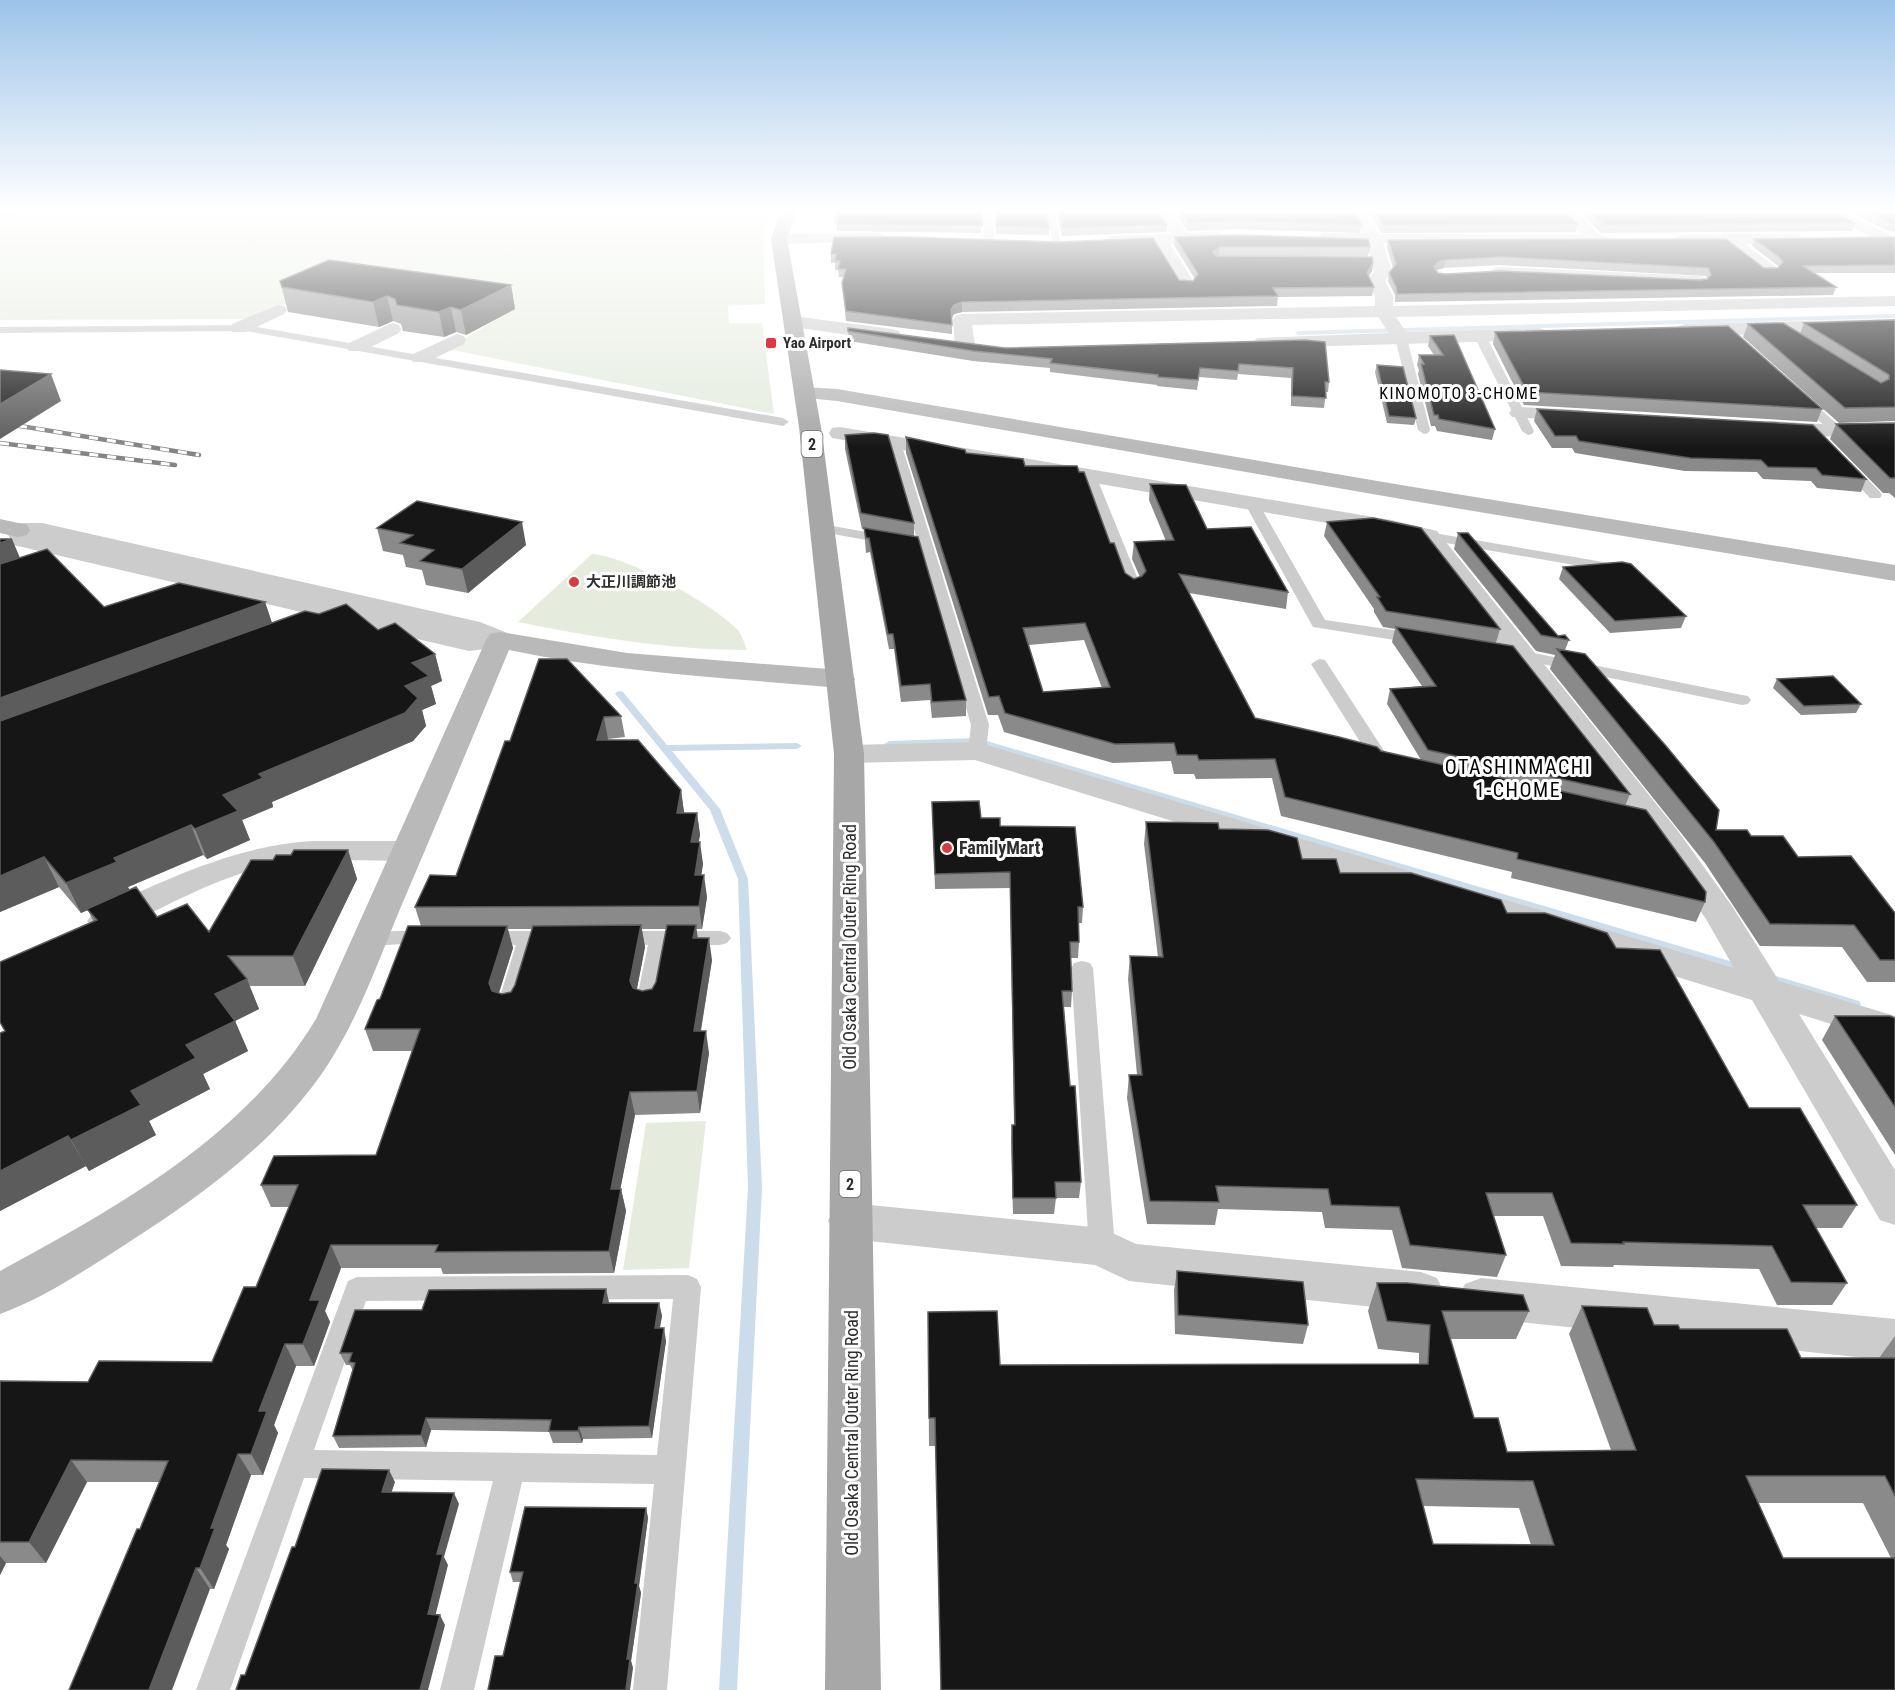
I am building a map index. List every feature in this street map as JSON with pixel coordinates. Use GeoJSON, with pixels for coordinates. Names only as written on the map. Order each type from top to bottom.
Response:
{"type":"FeatureCollection","features":[{"type":"Feature","properties":{"kind":"main road","name":"Old Osaka Central Outer Ring Road"},"geometry":{"type":"LineString","coordinates":[[787,290],[804,393],[849,754],[853,1690]]}},
{"type":"Feature","properties":{"kind":"street"},"geometry":{"type":"LineString","coordinates":[[1381,290],[1384,296],[1384,313],[1401,338]]}},
{"type":"Feature","properties":{"kind":"street"},"geometry":{"type":"LineString","coordinates":[[1709,290],[1726,305]]}},
{"type":"Feature","properties":{"kind":"street"},"geometry":{"type":"LineString","coordinates":[[1476,294],[1494,310]]}},
{"type":"Feature","properties":{"kind":"street"},"geometry":{"type":"LineString","coordinates":[[965,345],[962,320],[1895,301]]}},
{"type":"Feature","properties":{"kind":"street"},"geometry":{"type":"LineString","coordinates":[[1691,305],[1724,329]]}},
{"type":"Feature","properties":{"kind":"street"},"geometry":{"type":"LineString","coordinates":[[238,328],[278,310]]}},
{"type":"Feature","properties":{"kind":"street"},"geometry":{"type":"LineString","coordinates":[[792,322],[907,337]]}},
{"type":"Feature","properties":{"kind":"street"},"geometry":{"type":"LineString","coordinates":[[1666,331],[1895,325]]}},
{"type":"Feature","properties":{"kind":"street"},"geometry":{"type":"LineString","coordinates":[[356,346],[392,329]]}},
{"type":"Feature","properties":{"kind":"street"},"geometry":{"type":"LineString","coordinates":[[1250,342],[1561,334]]}},
{"type":"Feature","properties":{"kind":"street"},"geometry":{"type":"LineString","coordinates":[[420,357],[457,340]]}},
{"type":"Feature","properties":{"kind":"street"},"geometry":{"type":"LineString","coordinates":[[942,342],[985,347]]}},
{"type":"Feature","properties":{"kind":"street"},"geometry":{"type":"LineString","coordinates":[[804,393],[837,395],[1407,493],[1895,573]]}},
{"type":"Feature","properties":{"kind":"street"},"geometry":{"type":"LineString","coordinates":[[1523,422],[1600,417]]}},
{"type":"Feature","properties":{"kind":"street"},"geometry":{"type":"LineString","coordinates":[[1750,426],[1810,429],[1833,443],[1895,429]]}},
{"type":"Feature","properties":{"kind":"street"},"geometry":{"type":"LineString","coordinates":[[840,434],[1391,527],[1428,536],[1508,653],[1720,914],[1895,1207]]}},
{"type":"Feature","properties":{"kind":"street"},"geometry":{"type":"LineString","coordinates":[[9,528],[22,540],[345,607]]}},
{"type":"Feature","properties":{"kind":"street"},"geometry":{"type":"LineString","coordinates":[[9,528],[42,530],[345,607],[470,643],[500,640],[554,652],[615,660],[841,679]]}},
{"type":"Feature","properties":{"kind":"street"},"geometry":{"type":"LineString","coordinates":[[43,570],[86,555]]}},
{"type":"Feature","properties":{"kind":"street"},"geometry":{"type":"LineString","coordinates":[[300,631],[324,622],[345,607]]}},
{"type":"Feature","properties":{"kind":"street"},"geometry":{"type":"LineString","coordinates":[[0,1294],[116,1230],[178,1188],[235,1142],[277,1100],[309,1062],[334,1021],[500,640]]}},
{"type":"Feature","properties":{"kind":"street"},"geometry":{"type":"LineString","coordinates":[[849,754],[978,738],[1758,978],[1895,1030]]}},
{"type":"Feature","properties":{"kind":"street"},"geometry":{"type":"LineString","coordinates":[[73,936],[208,874],[245,862],[280,854],[314,851],[408,851]]}},
{"type":"Feature","properties":{"kind":"street"},"geometry":{"type":"LineString","coordinates":[[850,1221],[1102,1247],[1129,1262],[1895,1340]]}},
{"type":"Feature","properties":{"kind":"lane"},"geometry":{"type":"LineString","coordinates":[[0,330],[238,328],[420,357],[783,422]]}},
{"type":"Feature","properties":{"kind":"lane"},"geometry":{"type":"LineString","coordinates":[[1776,328],[1796,341]]}},
{"type":"Feature","properties":{"kind":"lane"},"geometry":{"type":"LineString","coordinates":[[1724,329],[1739,344]]}},
{"type":"Feature","properties":{"kind":"lane"},"geometry":{"type":"LineString","coordinates":[[1480,336],[1523,422]]}},
{"type":"Feature","properties":{"kind":"lane"},"geometry":{"type":"LineString","coordinates":[[1401,338],[1424,430]]}},
{"type":"Feature","properties":{"kind":"lane"},"geometry":{"type":"LineString","coordinates":[[1788,387],[1875,495]]}},
{"type":"Feature","properties":{"kind":"lane"},"geometry":{"type":"LineString","coordinates":[[896,443],[927,547],[978,738]]}},
{"type":"Feature","properties":{"kind":"lane"},"geometry":{"type":"LineString","coordinates":[[1089,476],[1134,588]]}},
{"type":"Feature","properties":{"kind":"lane"},"geometry":{"type":"LineString","coordinates":[[1251,504],[1318,624],[1437,642]]}},
{"type":"Feature","properties":{"kind":"lane"},"geometry":{"type":"LineString","coordinates":[[822,528],[927,547]]}},
{"type":"Feature","properties":{"kind":"lane"},"geometry":{"type":"LineString","coordinates":[[1428,536],[1630,570]]}},
{"type":"Feature","properties":{"kind":"lane"},"geometry":{"type":"LineString","coordinates":[[1508,653],[1742,700]]}},
{"type":"Feature","properties":{"kind":"lane"},"geometry":{"type":"LineString","coordinates":[[1319,664],[1383,764],[1406,769]]}},
{"type":"Feature","properties":{"kind":"lane"},"geometry":{"type":"LineString","coordinates":[[508,1006],[530,938]]}},
{"type":"Feature","properties":{"kind":"lane"},"geometry":{"type":"LineString","coordinates":[[370,939],[577,938]]}},
{"type":"Feature","properties":{"kind":"lane"},"geometry":{"type":"LineString","coordinates":[[601,938],[720,938]]}},
{"type":"Feature","properties":{"kind":"lane"},"geometry":{"type":"LineString","coordinates":[[647,1003],[660,938]]}},
{"type":"Feature","properties":{"kind":"lane"},"geometry":{"type":"LineString","coordinates":[[1082,968],[1102,1247]]}},
{"type":"Feature","properties":{"kind":"lane"},"geometry":{"type":"LineString","coordinates":[[213,1690],[357,1289],[688,1287],[650,1690]]}},
{"type":"Feature","properties":{"kind":"lane"},"geometry":{"type":"LineString","coordinates":[[294,1464],[670,1470]]}},
{"type":"Feature","properties":{"kind":"lane"},"geometry":{"type":"LineString","coordinates":[[458,1690],[511,1467]]}},
{"type":"Feature","properties":{"kind":"shaded area"},"geometry":{"type":"Polygon","coordinates":[[[0,290],[321,290],[249,319],[0,320],[0,290]]]}},
{"type":"Feature","properties":{"kind":"shaded area"},"geometry":{"type":"Polygon","coordinates":[[[377,290],[765,290],[765,304],[728,306],[729,323],[762,323],[774,414],[447,349],[514,309],[377,290]]]}},
{"type":"Feature","properties":{"kind":"shaded area"},"geometry":{"type":"Polygon","coordinates":[[[592,554],[626,563],[689,594],[725,618],[737,629],[747,650],[689,648],[632,642],[518,622],[592,554]]]}},
{"type":"Feature","properties":{"kind":"shaded area"},"geometry":{"type":"Polygon","coordinates":[[[706,1121],[689,1268],[623,1270],[646,1123],[706,1121]]]}},
{"type":"Feature","properties":{"kind":"building"},"geometry":{"type":"Polygon","coordinates":[[[299,290],[501,290],[461,310],[451,307],[439,312],[397,305],[395,299],[387,296],[373,302],[299,290]]]}},
{"type":"Feature","properties":{"kind":"building"},"geometry":{"type":"Polygon","coordinates":[[[843,290],[1274,290],[1278,296],[962,302],[954,305],[951,310],[952,325],[846,311],[843,290]]]}},
{"type":"Feature","properties":{"kind":"building"},"geometry":{"type":"Polygon","coordinates":[[[1396,290],[1656,290],[1397,294],[1396,290]]]}},
{"type":"Feature","properties":{"kind":"building"},"geometry":{"type":"Polygon","coordinates":[[[1895,320],[1895,407],[1845,408],[1748,324],[1783,323],[1881,383],[1889,379],[1889,375],[1804,323],[1895,320]]]}},
{"type":"Feature","properties":{"kind":"building"},"geometry":{"type":"Polygon","coordinates":[[[1728,326],[1822,409],[1527,392],[1495,332],[1728,326]]]}},
{"type":"Feature","properties":{"kind":"building"},"geometry":{"type":"Polygon","coordinates":[[[848,328],[1005,348],[1305,340],[1325,342],[1329,382],[1325,382],[1326,398],[1292,396],[1293,368],[1239,364],[1238,371],[1200,368],[1198,380],[1158,377],[1158,375],[1050,363],[1052,359],[973,351],[848,331],[848,328]]]}},
{"type":"Feature","properties":{"kind":"building"},"geometry":{"type":"Polygon","coordinates":[[[1454,335],[1495,429],[1439,419],[1438,415],[1434,415],[1421,364],[1424,364],[1419,355],[1443,355],[1430,336],[1454,335]]]}},
{"type":"Feature","properties":{"kind":"building"},"geometry":{"type":"Polygon","coordinates":[[[1377,365],[1403,367],[1416,418],[1389,416],[1377,365]]]}},
{"type":"Feature","properties":{"kind":"building"},"geometry":{"type":"Polygon","coordinates":[[[0,370],[51,374],[0,404],[0,370]]]}},
{"type":"Feature","properties":{"kind":"building"},"geometry":{"type":"Polygon","coordinates":[[[1537,409],[1813,425],[1866,479],[1822,475],[1816,468],[1768,467],[1761,460],[1690,458],[1579,441],[1576,436],[1555,436],[1537,409]]]}},
{"type":"Feature","properties":{"kind":"building"},"geometry":{"type":"Polygon","coordinates":[[[1895,423],[1895,478],[1890,478],[1836,424],[1895,423]]]}},
{"type":"Feature","properties":{"kind":"building"},"geometry":{"type":"Polygon","coordinates":[[[874,433],[888,435],[914,523],[861,513],[845,435],[874,433]]]}},
{"type":"Feature","properties":{"kind":"building"},"geometry":{"type":"Polygon","coordinates":[[[906,437],[965,450],[966,453],[1023,459],[1025,466],[1077,466],[1079,472],[1084,472],[1110,543],[1114,543],[1125,573],[1134,579],[1142,576],[1146,571],[1134,542],[1174,540],[1150,484],[1186,485],[1207,529],[1251,527],[1288,592],[1179,574],[1255,718],[1339,737],[1377,747],[1381,751],[1646,810],[1706,892],[1705,902],[1517,859],[1518,853],[1285,797],[1275,759],[1199,760],[1197,755],[1177,755],[1174,743],[1115,744],[1005,713],[999,696],[989,697],[906,437]],[[1085,623],[1023,628],[1043,692],[1110,687],[1085,623]]]}},
{"type":"Feature","properties":{"kind":"building"},"geometry":{"type":"Polygon","coordinates":[[[417,501],[522,522],[462,569],[420,561],[434,550],[400,543],[413,535],[377,528],[417,501]]]}},
{"type":"Feature","properties":{"kind":"building"},"geometry":{"type":"Polygon","coordinates":[[[1373,518],[1421,528],[1500,629],[1386,611],[1377,597],[1380,597],[1327,522],[1373,518]]]}},
{"type":"Feature","properties":{"kind":"building"},"geometry":{"type":"Polygon","coordinates":[[[864,528],[918,537],[966,700],[932,702],[930,684],[901,686],[893,634],[888,634],[869,538],[866,538],[864,528]]]}},
{"type":"Feature","properties":{"kind":"building"},"geometry":{"type":"Polygon","coordinates":[[[1458,533],[1468,533],[1558,636],[1565,635],[1569,640],[1541,635],[1458,533]]]}},
{"type":"Feature","properties":{"kind":"building"},"geometry":{"type":"Polygon","coordinates":[[[0,539],[12,539],[0,543],[0,539]]]}},
{"type":"Feature","properties":{"kind":"building"},"geometry":{"type":"Polygon","coordinates":[[[47,549],[104,607],[179,583],[265,602],[0,698],[0,564],[47,549]]]}},
{"type":"Feature","properties":{"kind":"building"},"geometry":{"type":"Polygon","coordinates":[[[1622,562],[1631,564],[1686,616],[1615,621],[1563,567],[1622,562]]]}},
{"type":"Feature","properties":{"kind":"building"},"geometry":{"type":"Polygon","coordinates":[[[346,604],[378,630],[395,623],[435,654],[412,663],[429,676],[405,686],[418,698],[405,713],[259,774],[263,778],[223,795],[238,811],[195,829],[191,825],[114,858],[117,862],[66,883],[44,857],[0,876],[0,721],[305,611],[319,614],[346,604]]]}},
{"type":"Feature","properties":{"kind":"building"},"geometry":{"type":"Polygon","coordinates":[[[1396,627],[1513,646],[1630,794],[1428,750],[1390,689],[1436,686],[1396,627]]]}},
{"type":"Feature","properties":{"kind":"building"},"geometry":{"type":"Polygon","coordinates":[[[1557,649],[1585,654],[1666,746],[1719,810],[1716,830],[1747,830],[1751,836],[1783,836],[1798,857],[1851,856],[1895,913],[1895,960],[1880,960],[1854,925],[1770,924],[1714,842],[1557,649]]]}},
{"type":"Feature","properties":{"kind":"building"},"geometry":{"type":"Polygon","coordinates":[[[539,659],[567,659],[621,716],[604,717],[597,740],[638,740],[681,790],[677,813],[697,813],[691,842],[700,842],[695,875],[704,875],[699,906],[415,907],[430,875],[456,876],[505,741],[510,741],[539,659]]]}},
{"type":"Feature","properties":{"kind":"building"},"geometry":{"type":"Polygon","coordinates":[[[1833,676],[1861,704],[1804,706],[1777,679],[1833,676]]]}},
{"type":"Feature","properties":{"kind":"building"},"geometry":{"type":"Polygon","coordinates":[[[979,801],[981,818],[1000,818],[1000,826],[1075,827],[1083,907],[1078,907],[1079,942],[1070,942],[1072,991],[1062,991],[1070,1086],[1075,1086],[1081,1182],[1055,1182],[1056,1198],[1013,1198],[1012,1125],[1015,1125],[1010,872],[935,874],[932,802],[979,801]]]}},
{"type":"Feature","properties":{"kind":"building"},"geometry":{"type":"Polygon","coordinates":[[[1146,822],[1218,823],[1219,829],[1268,830],[1297,838],[1302,859],[1336,859],[1340,873],[1411,873],[1501,900],[1507,913],[1545,913],[1607,933],[1616,948],[1660,950],[1749,1108],[1800,1108],[1857,1205],[1803,1205],[1847,1283],[1791,1282],[1772,1246],[1571,1243],[1552,1193],[1486,1193],[1506,1255],[1410,1245],[1399,1207],[1331,1205],[1328,1189],[1216,1186],[1219,1202],[1150,1201],[1129,1075],[1142,1075],[1130,956],[1163,957],[1146,822]]]}},
{"type":"Feature","properties":{"kind":"building"},"geometry":{"type":"Polygon","coordinates":[[[294,850],[348,850],[293,956],[228,956],[247,979],[215,994],[235,1021],[186,1045],[196,1058],[131,1091],[141,1105],[71,1140],[68,1136],[0,1171],[0,1033],[5,1031],[0,1022],[0,962],[97,920],[87,909],[136,887],[157,917],[187,904],[209,932],[251,860],[273,860],[276,855],[291,855],[294,850]]]}},
{"type":"Feature","properties":{"kind":"building"},"geometry":{"type":"Polygon","coordinates":[[[641,925],[630,981],[633,988],[642,991],[652,989],[656,982],[667,925],[696,925],[693,938],[709,938],[694,1031],[706,1031],[697,1091],[630,1092],[611,1189],[621,1189],[609,1251],[435,1252],[438,1245],[331,1245],[310,1300],[320,1300],[303,1344],[285,1344],[259,1411],[267,1411],[251,1454],[238,1454],[211,1528],[215,1528],[200,1568],[196,1568],[149,1690],[69,1690],[168,1461],[71,1460],[29,1542],[0,1542],[0,1381],[88,1382],[99,1361],[212,1362],[244,1287],[256,1287],[298,1185],[261,1185],[274,1156],[376,1155],[420,1029],[365,1029],[377,1000],[380,999],[408,926],[507,926],[489,983],[492,991],[502,994],[511,992],[515,985],[533,926],[641,925]]]}},
{"type":"Feature","properties":{"kind":"building"},"geometry":{"type":"Polygon","coordinates":[[[1835,1016],[1890,1016],[1895,1018],[1895,1107],[1835,1016]]]}},
{"type":"Feature","properties":{"kind":"building"},"geometry":{"type":"Polygon","coordinates":[[[1177,1271],[1303,1282],[1308,1325],[1178,1315],[1177,1271]]]}},
{"type":"Feature","properties":{"kind":"building"},"geometry":{"type":"Polygon","coordinates":[[[1377,1283],[1407,1283],[1523,1295],[1529,1311],[1442,1311],[1474,1418],[1498,1418],[1507,1452],[1636,1450],[1582,1306],[1647,1308],[1654,1325],[1678,1325],[1680,1329],[1787,1329],[1801,1358],[1895,1358],[1895,1496],[1885,1476],[1746,1476],[1783,1558],[1895,1558],[1895,1690],[941,1690],[935,1418],[929,1418],[928,1312],[997,1311],[1000,1365],[1428,1364],[1430,1325],[1387,1321],[1377,1283]],[[1416,1479],[1433,1544],[1554,1545],[1533,1481],[1416,1479]]]}},
{"type":"Feature","properties":{"kind":"building"},"geometry":{"type":"Polygon","coordinates":[[[606,1289],[603,1303],[659,1303],[655,1328],[664,1328],[649,1426],[579,1427],[578,1431],[549,1431],[551,1420],[426,1418],[421,1435],[333,1436],[355,1363],[349,1362],[352,1353],[340,1353],[355,1310],[422,1310],[429,1290],[606,1289]]]}},
{"type":"Feature","properties":{"kind":"building"},"geometry":{"type":"Polygon","coordinates":[[[322,1469],[389,1470],[382,1492],[454,1493],[437,1554],[443,1554],[428,1614],[440,1615],[420,1690],[236,1690],[241,1675],[245,1675],[292,1547],[295,1547],[322,1469]]]}},
{"type":"Feature","properties":{"kind":"building"},"geometry":{"type":"Polygon","coordinates":[[[525,1507],[646,1508],[635,1583],[638,1583],[627,1659],[630,1659],[626,1690],[488,1690],[495,1656],[503,1656],[523,1572],[510,1572],[525,1507]]]}},
{"type":"Feature","properties":{"kind":"waterway"},"geometry":{"type":"LineString","coordinates":[[1298,333],[1895,316]]}},
{"type":"Feature","properties":{"kind":"waterway"},"geometry":{"type":"LineString","coordinates":[[620,694],[715,809],[743,879],[755,1188],[728,1690]]}},
{"type":"Feature","properties":{"kind":"waterway"},"geometry":{"type":"LineString","coordinates":[[889,744],[977,741],[1746,970]]}},
{"type":"Feature","properties":{"kind":"waterway"},"geometry":{"type":"LineString","coordinates":[[666,748],[797,746]]}},
{"type":"Feature","properties":{"kind":"waterway"},"geometry":{"type":"LineString","coordinates":[[1766,977],[1855,1004]]}},
{"type":"Feature","properties":{"kind":"railway"},"geometry":{"type":"LineString","coordinates":[[0,425],[20,426],[199,455]]}},
{"type":"Feature","properties":{"kind":"railway"},"geometry":{"type":"LineString","coordinates":[[0,443],[175,465]]}},
{"type":"Feature","properties":{"kind":"place","name":"Yao Airport"},"geometry":{"type":"Point","coordinates":[771,343]}},
{"type":"Feature","properties":{"kind":"place","name":"大正川調節池"},"geometry":{"type":"Point","coordinates":[574,582]}},
{"type":"Feature","properties":{"kind":"place","name":"FamilyMart"},"geometry":{"type":"Point","coordinates":[947,848]}},
{"type":"Feature","properties":{"kind":"district","name":"KINOMOTO 3-CHOME"},"geometry":{"type":"Point","coordinates":[1459,393]}},
{"type":"Feature","properties":{"kind":"district","name":"OTASHINMACHI 1-CHOME"},"geometry":{"type":"Point","coordinates":[1518,778]}}]}
